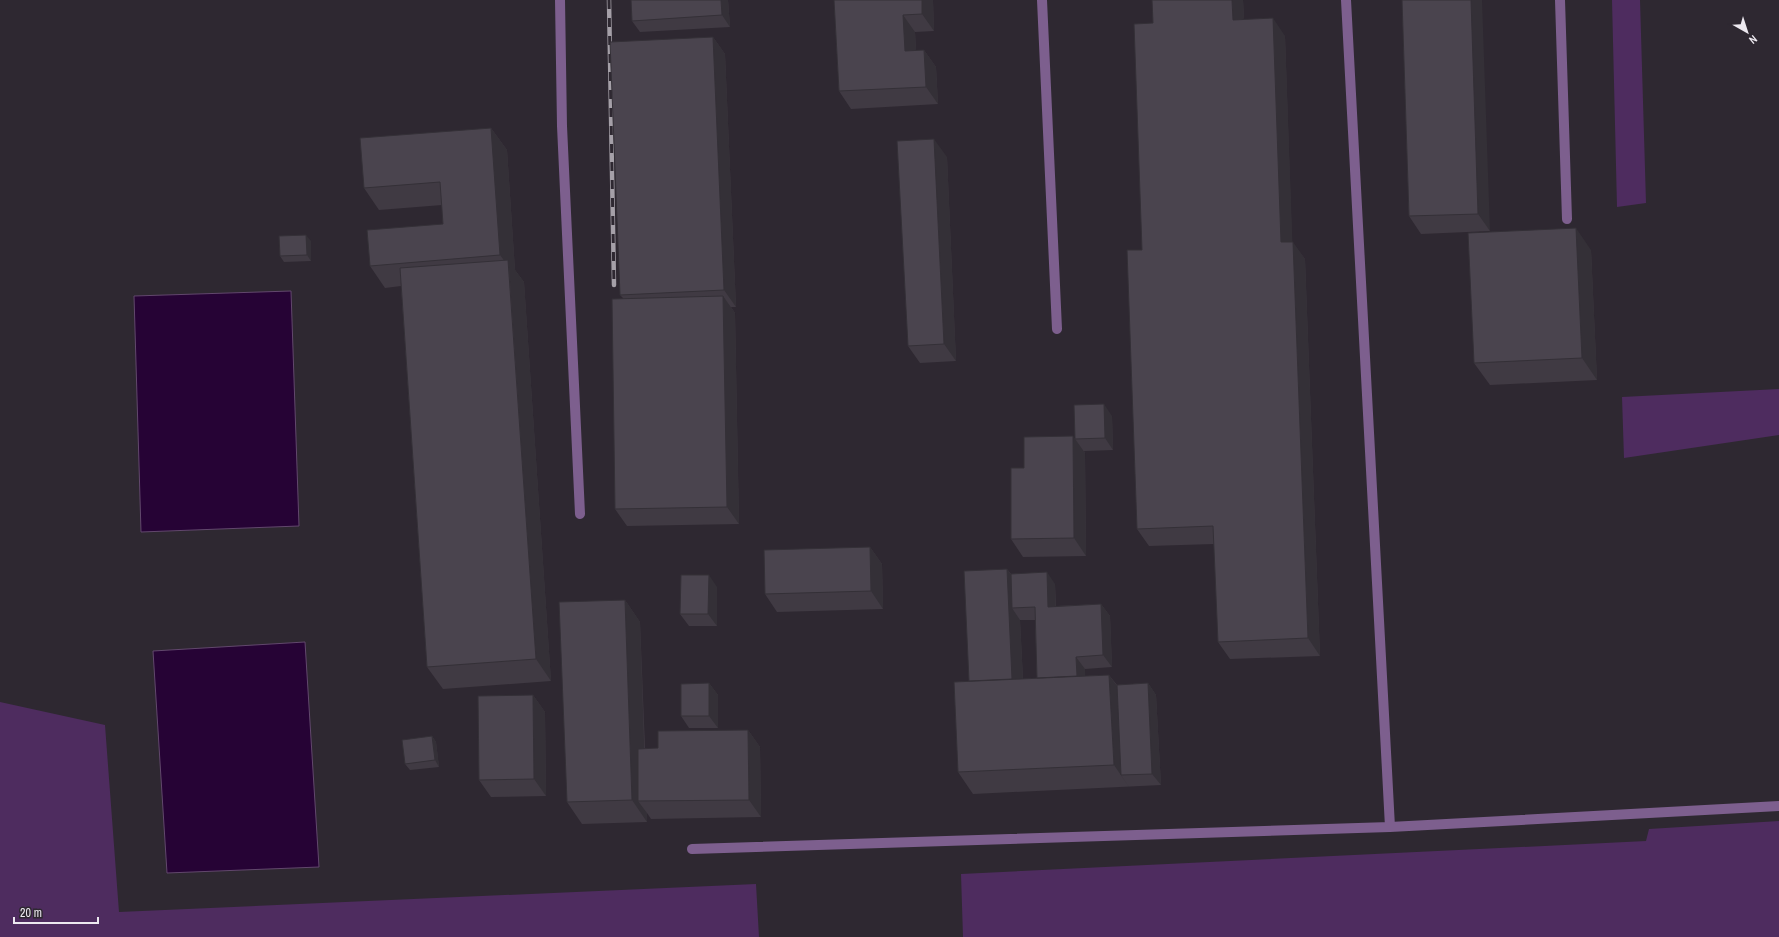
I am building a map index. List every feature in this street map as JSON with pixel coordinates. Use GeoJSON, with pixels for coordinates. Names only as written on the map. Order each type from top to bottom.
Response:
{"type":"FeatureCollection","features":[{"type":"Feature","properties":{"kind":"lane"},"geometry":{"type":"LineString","coordinates":[[560,0],[562,126],[580,514]]}},
{"type":"Feature","properties":{"kind":"lane"},"geometry":{"type":"LineString","coordinates":[[1042,0],[1057,329]]}},
{"type":"Feature","properties":{"kind":"lane"},"geometry":{"type":"LineString","coordinates":[[1346,0],[1390,828]]}},
{"type":"Feature","properties":{"kind":"lane"},"geometry":{"type":"LineString","coordinates":[[1560,0],[1567,219]]}},
{"type":"Feature","properties":{"kind":"lane"},"geometry":{"type":"LineString","coordinates":[[692,849],[1390,828],[1779,806]]}},
{"type":"Feature","properties":{"kind":"shaded area"},"geometry":{"type":"Polygon","coordinates":[[[1612,0],[1640,0],[1646,203],[1617,207],[1612,0]]]}},
{"type":"Feature","properties":{"kind":"shaded area"},"geometry":{"type":"Polygon","coordinates":[[[291,291],[299,526],[141,532],[134,296],[291,291]]]}},
{"type":"Feature","properties":{"kind":"shaded area"},"geometry":{"type":"Polygon","coordinates":[[[1779,389],[1779,435],[1624,458],[1622,397],[1779,389]]]}},
{"type":"Feature","properties":{"kind":"shaded area"},"geometry":{"type":"Polygon","coordinates":[[[305,642],[319,867],[167,873],[153,651],[305,642]]]}},
{"type":"Feature","properties":{"kind":"shaded area"},"geometry":{"type":"Polygon","coordinates":[[[0,702],[105,725],[119,912],[756,884],[759,937],[0,937],[0,702]]]}},
{"type":"Feature","properties":{"kind":"shaded area"},"geometry":{"type":"Polygon","coordinates":[[[1779,821],[1779,937],[963,937],[961,874],[1646,841],[1649,829],[1779,821]]]}},
{"type":"Feature","properties":{"kind":"building"},"geometry":{"type":"Polygon","coordinates":[[[631,0],[721,0],[722,15],[632,21],[631,0]]]}},
{"type":"Feature","properties":{"kind":"building"},"geometry":{"type":"Polygon","coordinates":[[[834,0],[922,0],[922,14],[903,15],[905,51],[924,50],[926,87],[839,91],[834,0]]]}},
{"type":"Feature","properties":{"kind":"building"},"geometry":{"type":"Polygon","coordinates":[[[1152,0],[1232,0],[1233,20],[1273,18],[1281,242],[1293,242],[1308,638],[1218,642],[1213,526],[1137,529],[1127,250],[1142,250],[1134,24],[1153,23],[1152,0]]]}},
{"type":"Feature","properties":{"kind":"building"},"geometry":{"type":"Polygon","coordinates":[[[1402,0],[1471,0],[1478,214],[1409,216],[1402,0]]]}},
{"type":"Feature","properties":{"kind":"building"},"geometry":{"type":"Polygon","coordinates":[[[713,37],[724,290],[620,295],[610,42],[713,37]]]}},
{"type":"Feature","properties":{"kind":"building"},"geometry":{"type":"Polygon","coordinates":[[[491,128],[500,255],[370,266],[367,230],[443,224],[440,182],[364,188],[360,138],[491,128]]]}},
{"type":"Feature","properties":{"kind":"building"},"geometry":{"type":"Polygon","coordinates":[[[934,139],[944,344],[908,346],[897,141],[934,139]]]}},
{"type":"Feature","properties":{"kind":"building"},"geometry":{"type":"Polygon","coordinates":[[[1576,228],[1582,358],[1474,363],[1468,233],[1576,228]]]}},
{"type":"Feature","properties":{"kind":"building"},"geometry":{"type":"Polygon","coordinates":[[[306,235],[307,255],[280,256],[279,236],[306,235]]]}},
{"type":"Feature","properties":{"kind":"building"},"geometry":{"type":"Polygon","coordinates":[[[508,260],[536,659],[427,667],[400,268],[508,260]]]}},
{"type":"Feature","properties":{"kind":"building"},"geometry":{"type":"Polygon","coordinates":[[[723,296],[727,507],[615,509],[612,299],[723,296]]]}},
{"type":"Feature","properties":{"kind":"building"},"geometry":{"type":"Polygon","coordinates":[[[1104,404],[1105,438],[1075,439],[1074,405],[1104,404]]]}},
{"type":"Feature","properties":{"kind":"building"},"geometry":{"type":"Polygon","coordinates":[[[1073,436],[1074,538],[1011,539],[1011,468],[1024,468],[1024,437],[1073,436]]]}},
{"type":"Feature","properties":{"kind":"building"},"geometry":{"type":"Polygon","coordinates":[[[870,547],[871,591],[765,594],[764,550],[870,547]]]}},
{"type":"Feature","properties":{"kind":"building"},"geometry":{"type":"Polygon","coordinates":[[[1007,569],[1012,679],[969,681],[964,571],[1007,569]]]}},
{"type":"Feature","properties":{"kind":"building"},"geometry":{"type":"Polygon","coordinates":[[[1047,572],[1048,607],[1101,604],[1103,655],[1076,657],[1077,676],[1037,678],[1035,607],[1012,608],[1011,574],[1047,572]]]}},
{"type":"Feature","properties":{"kind":"building"},"geometry":{"type":"Polygon","coordinates":[[[681,575],[709,575],[708,614],[680,614],[681,575]]]}},
{"type":"Feature","properties":{"kind":"building"},"geometry":{"type":"Polygon","coordinates":[[[625,600],[632,800],[567,802],[559,602],[625,600]]]}},
{"type":"Feature","properties":{"kind":"building"},"geometry":{"type":"Polygon","coordinates":[[[1109,675],[1114,765],[958,772],[954,682],[1109,675]]]}},
{"type":"Feature","properties":{"kind":"building"},"geometry":{"type":"Polygon","coordinates":[[[709,683],[709,716],[681,716],[681,684],[709,683]]]}},
{"type":"Feature","properties":{"kind":"building"},"geometry":{"type":"Polygon","coordinates":[[[1148,683],[1152,774],[1121,775],[1117,685],[1148,683]]]}},
{"type":"Feature","properties":{"kind":"building"},"geometry":{"type":"Polygon","coordinates":[[[533,695],[534,779],[479,780],[478,696],[533,695]]]}},
{"type":"Feature","properties":{"kind":"building"},"geometry":{"type":"Polygon","coordinates":[[[748,730],[749,800],[638,801],[638,749],[658,748],[658,731],[748,730]]]}},
{"type":"Feature","properties":{"kind":"building"},"geometry":{"type":"Polygon","coordinates":[[[432,736],[435,760],[405,764],[402,740],[432,736]]]}},
{"type":"Feature","properties":{"kind":"railway"},"geometry":{"type":"LineString","coordinates":[[609,0],[614,285]]}}]}
